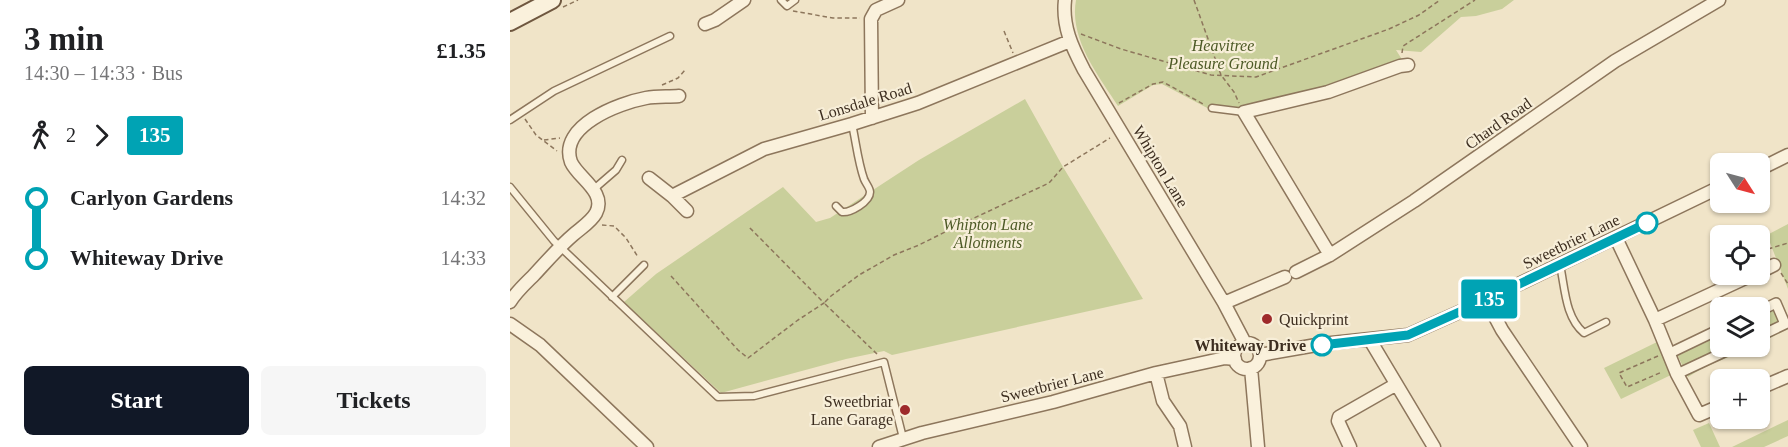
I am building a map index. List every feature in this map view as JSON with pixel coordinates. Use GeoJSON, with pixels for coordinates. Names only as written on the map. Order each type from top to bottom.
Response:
{"type":"FeatureCollection","features":[{"type":"Feature","properties":{"kind":"main road"},"geometry":{"type":"LineString","coordinates":[[510,22],[547,1]]}},
{"type":"Feature","properties":{"kind":"street"},"geometry":{"type":"LineString","coordinates":[[705,24],[715,20],[744,0]]}},
{"type":"Feature","properties":{"kind":"street"},"geometry":{"type":"LineString","coordinates":[[872,118],[871,19],[876,10],[897,0]]}},
{"type":"Feature","properties":{"kind":"street","name":"Whipton Lane"},"geometry":{"type":"LineString","coordinates":[[1065,0],[1064,10],[1068,35],[1083,70],[1224,303],[1245,343]]}},
{"type":"Feature","properties":{"kind":"street","name":"Chard Road"},"geometry":{"type":"LineString","coordinates":[[1224,303],[1291,275],[1330,255],[1414,201],[1615,61],[1719,0]]}},
{"type":"Feature","properties":{"kind":"street","name":"Lonsdale Road"},"geometry":{"type":"LineString","coordinates":[[672,196],[764,149],[918,103],[1016,62],[1068,35]]}},
{"type":"Feature","properties":{"kind":"street"},"geometry":{"type":"LineString","coordinates":[[1330,255],[1245,114],[1328,92],[1404,66]]}},
{"type":"Feature","properties":{"kind":"street"},"geometry":{"type":"LineString","coordinates":[[510,302],[561,247],[596,214],[598,199],[572,163],[568,147],[575,133],[608,111],[646,98],[679,96]]}},
{"type":"Feature","properties":{"kind":"street"},"geometry":{"type":"LineString","coordinates":[[1770,164],[1788,155]]}},
{"type":"Feature","properties":{"kind":"street"},"geometry":{"type":"LineString","coordinates":[[649,178],[687,211]]}},
{"type":"Feature","properties":{"kind":"street","name":"Sweetbrier Lane"},"geometry":{"type":"LineString","coordinates":[[1260,354],[1408,335],[1710,192]]}},
{"type":"Feature","properties":{"kind":"street"},"geometry":{"type":"LineString","coordinates":[[1616,238],[1699,415],[1710,410]]}},
{"type":"Feature","properties":{"kind":"street"},"geometry":{"type":"LineString","coordinates":[[1770,267],[1774,265]]}},
{"type":"Feature","properties":{"kind":"street"},"geometry":{"type":"LineString","coordinates":[[1655,320],[1730,285]]}},
{"type":"Feature","properties":{"kind":"street"},"geometry":{"type":"LineString","coordinates":[[1486,300],[1507,338],[1581,447]]}},
{"type":"Feature","properties":{"kind":"street"},"geometry":{"type":"LineString","coordinates":[[1770,306],[1776,303],[1785,324],[1770,331]]}},
{"type":"Feature","properties":{"kind":"street"},"geometry":{"type":"LineString","coordinates":[[510,324],[540,345],[647,447]]}},
{"type":"Feature","properties":{"kind":"street"},"geometry":{"type":"LineString","coordinates":[[1668,353],[1710,334]]}},
{"type":"Feature","properties":{"kind":"street"},"geometry":{"type":"LineString","coordinates":[[1370,340],[1434,447]]}},
{"type":"Feature","properties":{"kind":"street"},"geometry":{"type":"LineString","coordinates":[[1245,343],[1256,347],[1260,354],[1258,363],[1246,369],[1239,366],[1235,359],[1235,351],[1245,343]]}},
{"type":"Feature","properties":{"kind":"street"},"geometry":{"type":"LineString","coordinates":[[1676,370],[1710,357]]}},
{"type":"Feature","properties":{"kind":"street","name":"Sweetbrier Lane"},"geometry":{"type":"LineString","coordinates":[[879,447],[903,438],[1053,402],[1156,373],[1225,358],[1235,359]]}},
{"type":"Feature","properties":{"kind":"street"},"geometry":{"type":"LineString","coordinates":[[1251,368],[1258,447]]}},
{"type":"Feature","properties":{"kind":"street"},"geometry":{"type":"LineString","coordinates":[[1156,373],[1163,401],[1180,426],[1185,447]]}},
{"type":"Feature","properties":{"kind":"street"},"geometry":{"type":"LineString","coordinates":[[1770,384],[1788,376]]}},
{"type":"Feature","properties":{"kind":"street"},"geometry":{"type":"LineString","coordinates":[[1350,447],[1338,421],[1339,417],[1395,385]]}},
{"type":"Feature","properties":{"kind":"lane"},"geometry":{"type":"LineString","coordinates":[[781,0],[788,8],[795,0]]}},
{"type":"Feature","properties":{"kind":"lane"},"geometry":{"type":"LineString","coordinates":[[510,120],[554,91],[670,36]]}},
{"type":"Feature","properties":{"kind":"lane"},"geometry":{"type":"LineString","coordinates":[[1212,108],[1245,114]]}},
{"type":"Feature","properties":{"kind":"lane"},"geometry":{"type":"LineString","coordinates":[[836,206],[842,212],[850,212],[870,194],[864,179],[852,124]]}},
{"type":"Feature","properties":{"kind":"lane"},"geometry":{"type":"LineString","coordinates":[[593,190],[616,170],[622,160]]}},
{"type":"Feature","properties":{"kind":"lane"},"geometry":{"type":"LineString","coordinates":[[510,187],[554,241],[718,397],[754,396],[884,362],[903,438]]}},
{"type":"Feature","properties":{"kind":"lane"},"geometry":{"type":"LineString","coordinates":[[1560,264],[1570,314],[1577,327],[1584,333],[1606,322]]}},
{"type":"Feature","properties":{"kind":"lane"},"geometry":{"type":"LineString","coordinates":[[612,297],[644,265]]}},
{"type":"Feature","properties":{"kind":"path"},"geometry":{"type":"LineString","coordinates":[[1194,0],[1221,75],[1234,92],[1245,114]]}},
{"type":"Feature","properties":{"kind":"path"},"geometry":{"type":"LineString","coordinates":[[1068,35],[1211,75],[1256,77],[1389,29],[1419,15],[1440,0]]}},
{"type":"Feature","properties":{"kind":"path"},"geometry":{"type":"LineString","coordinates":[[1404,66],[1403,46],[1475,0]]}},
{"type":"Feature","properties":{"kind":"path"},"geometry":{"type":"LineString","coordinates":[[788,8],[833,18],[871,19]]}},
{"type":"Feature","properties":{"kind":"path"},"geometry":{"type":"LineString","coordinates":[[1004,31],[1016,62]]}},
{"type":"Feature","properties":{"kind":"path"},"geometry":{"type":"LineString","coordinates":[[1108,110],[1153,84],[1162,82],[1212,108]]}},
{"type":"Feature","properties":{"kind":"path"},"geometry":{"type":"LineString","coordinates":[[521,113],[532,131],[572,163]]}},
{"type":"Feature","properties":{"kind":"path"},"geometry":{"type":"LineString","coordinates":[[543,140],[563,138],[575,133]]}},
{"type":"Feature","properties":{"kind":"path"},"geometry":{"type":"LineString","coordinates":[[670,276],[748,358],[859,275],[894,255],[1050,183],[1063,167],[1112,137]]}},
{"type":"Feature","properties":{"kind":"path"},"geometry":{"type":"LineString","coordinates":[[588,223],[614,226],[626,238],[644,265]]}},
{"type":"Feature","properties":{"kind":"path"},"geometry":{"type":"LineString","coordinates":[[749,226],[884,362]]}},
{"type":"Feature","properties":{"kind":"path"},"geometry":{"type":"LineString","coordinates":[[1770,248],[1788,243]]}},
{"type":"Feature","properties":{"kind":"path"},"geometry":{"type":"LineString","coordinates":[[1668,353],[1619,373],[1627,387],[1676,370]]}},
{"type":"Feature","properties":{"kind":"green space","name":"Heavitree Pleasure Ground"},"geometry":{"type":"Polygon","coordinates":[[[1076,0],[1514,0],[1502,9],[1476,16],[1461,17],[1421,52],[1396,50],[1403,61],[1318,88],[1235,110],[1211,110],[1162,84],[1153,85],[1118,106],[1094,69],[1081,43],[1075,14],[1076,0]]]}},
{"type":"Feature","properties":{"kind":"green space","name":"Whipton Lane Allotments"},"geometry":{"type":"Polygon","coordinates":[[[1025,99],[1063,167],[1143,299],[892,355],[884,351],[846,359],[721,393],[624,302],[656,274],[783,187],[816,222],[830,218],[919,160],[1025,99]]]}},
{"type":"Feature","properties":{"kind":"green space"},"geometry":{"type":"Polygon","coordinates":[[[1788,224],[1788,289],[1770,243],[1770,233],[1788,224]]]}},
{"type":"Feature","properties":{"kind":"green space"},"geometry":{"type":"Polygon","coordinates":[[[1778,297],[1788,317],[1788,329],[1770,338],[1770,301],[1778,297]]]}},
{"type":"Feature","properties":{"kind":"green space"},"geometry":{"type":"Polygon","coordinates":[[[1710,329],[1710,357],[1728,357],[1688,377],[1673,346],[1710,329]]]}},
{"type":"Feature","properties":{"kind":"green space"},"geometry":{"type":"Polygon","coordinates":[[[1657,342],[1673,374],[1621,399],[1604,368],[1657,342]]]}},
{"type":"Feature","properties":{"kind":"green space"},"geometry":{"type":"Polygon","coordinates":[[[1788,420],[1788,436],[1764,447],[1732,447],[1770,429],[1788,420]]]}},
{"type":"Feature","properties":{"kind":"green space"},"geometry":{"type":"Polygon","coordinates":[[[1709,423],[1720,447],[1701,447],[1693,430],[1709,423]]]}},
{"type":"Feature","properties":{"kind":"bus line","name":"135"},"geometry":{"type":"LineString","coordinates":[[1322,345],[1399,338],[1408,335],[1647,223]]}},
{"type":"Feature","properties":{"kind":"place","name":"Quickprint"},"geometry":{"type":"Point","coordinates":[1267,319]}},
{"type":"Feature","properties":{"kind":"place","name":"Whiteway Drive"},"geometry":{"type":"Point","coordinates":[1322,345]}},
{"type":"Feature","properties":{"kind":"place","name":"Sweetbriar Lane Garage"},"geometry":{"type":"Point","coordinates":[905,410]}}]}
